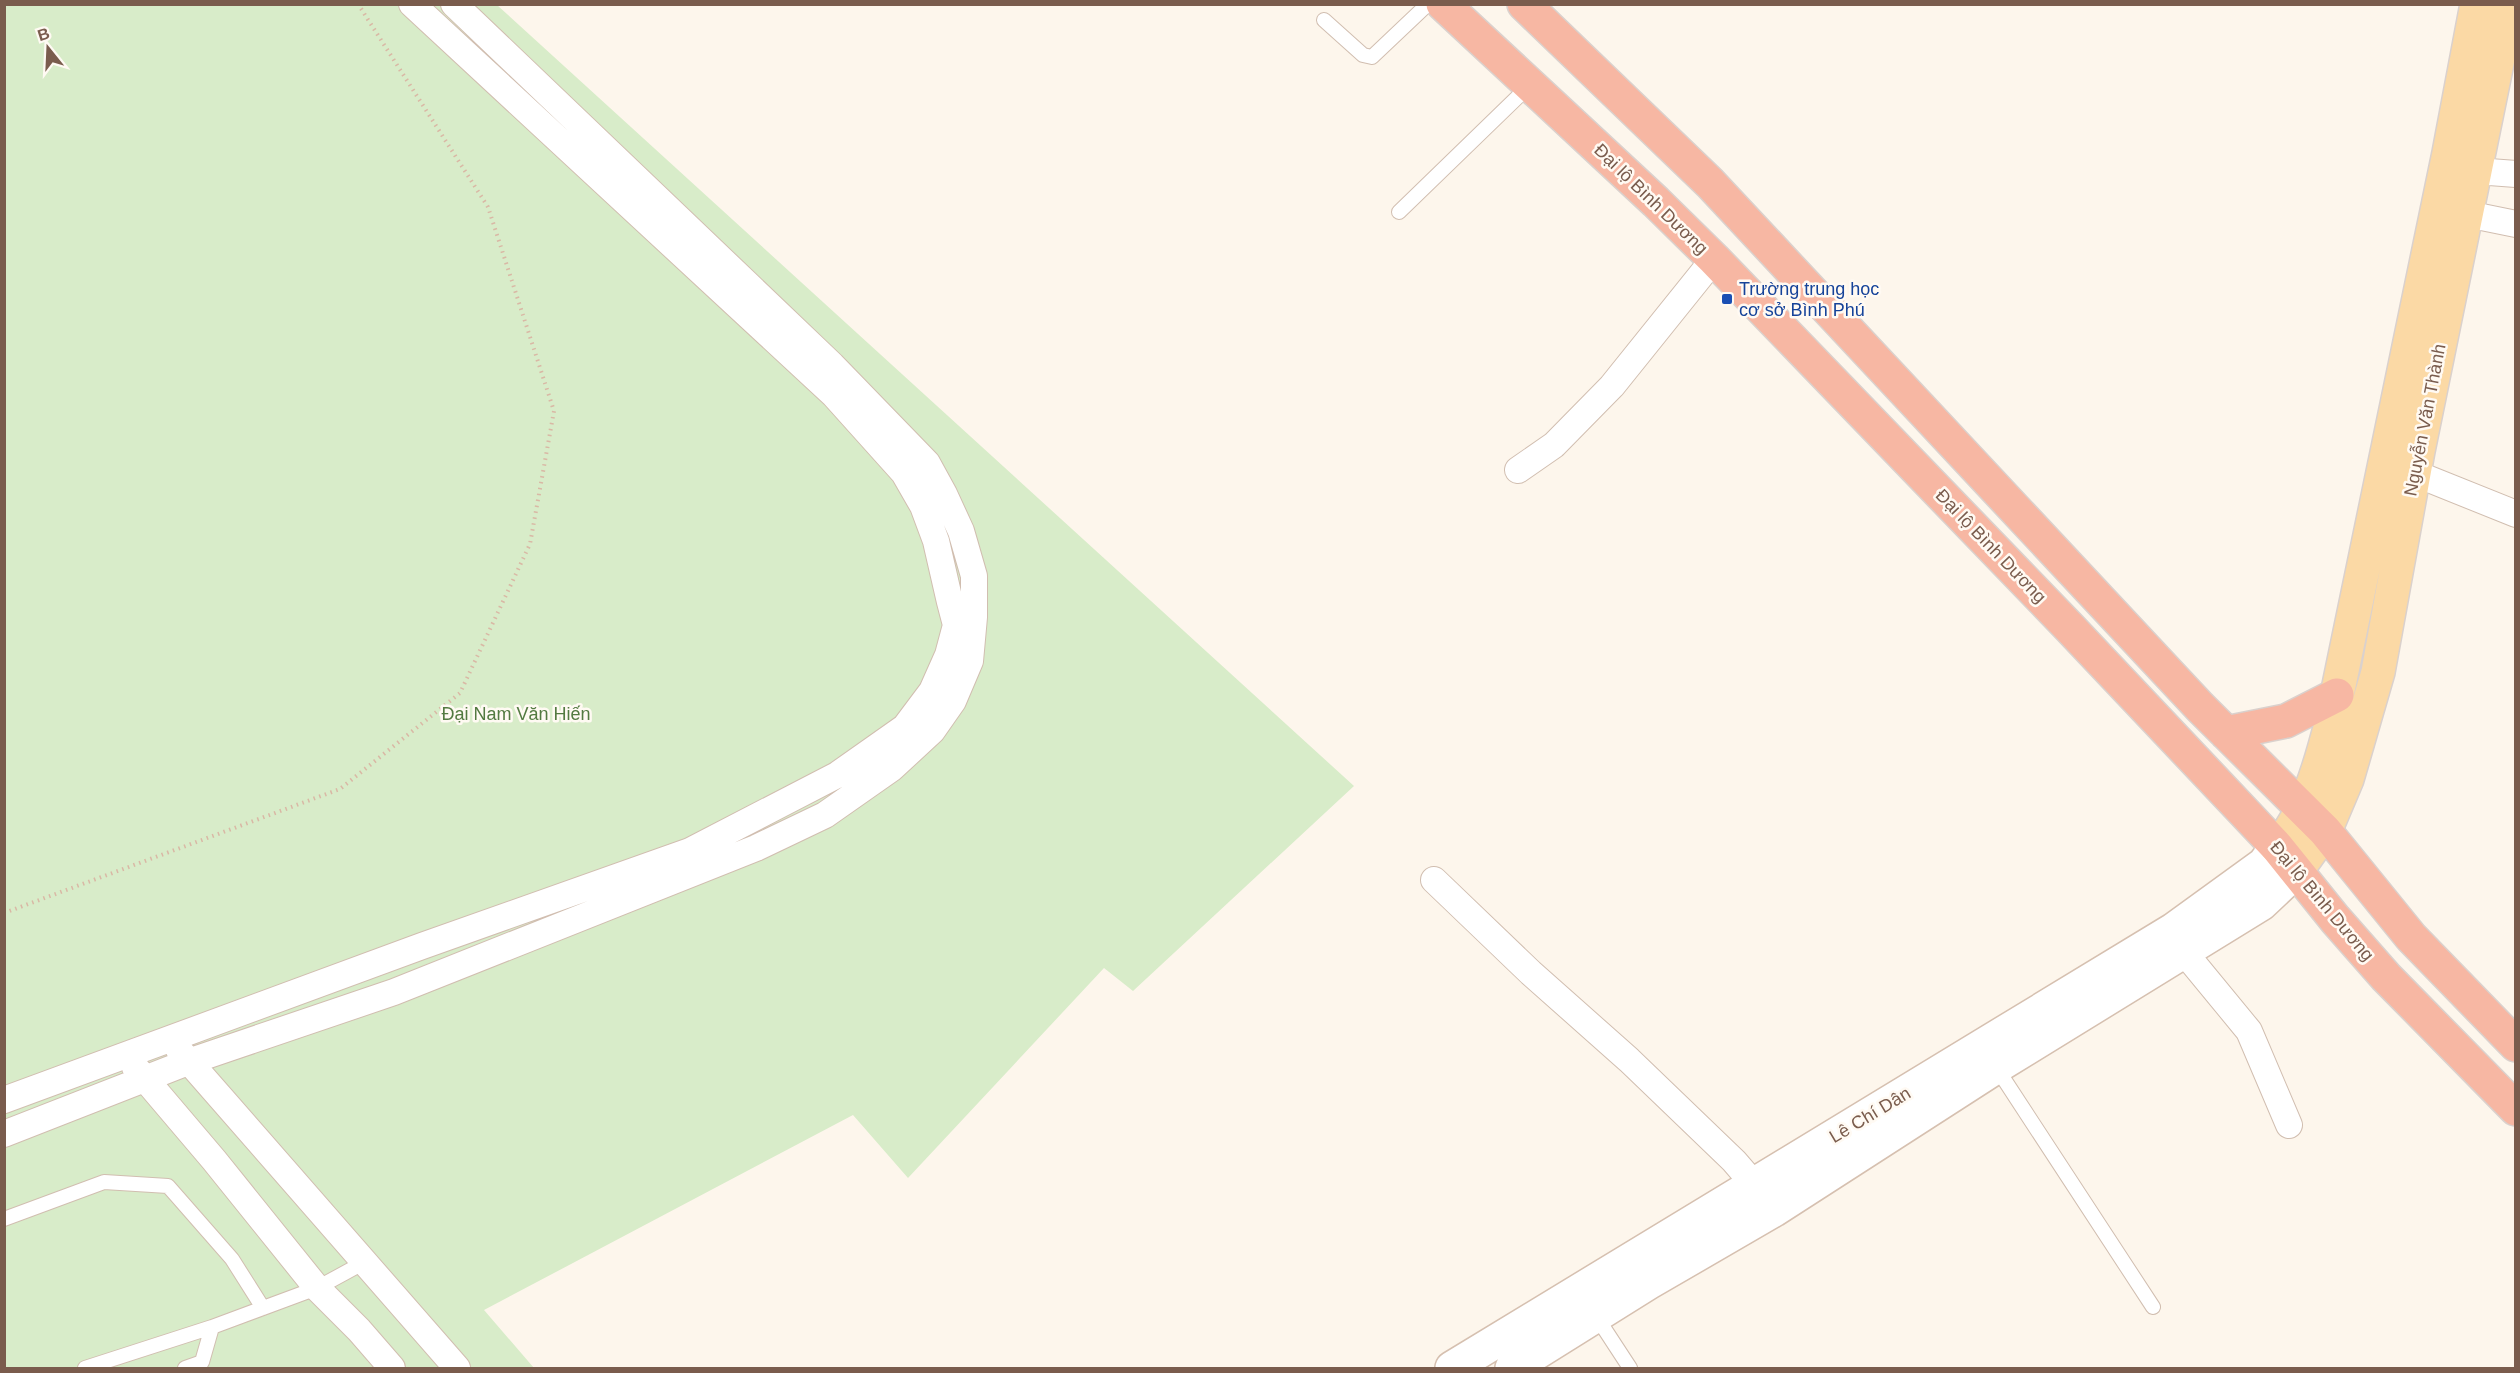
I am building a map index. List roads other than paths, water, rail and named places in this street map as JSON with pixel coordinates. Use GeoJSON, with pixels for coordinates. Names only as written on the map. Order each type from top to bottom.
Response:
{"type":"FeatureCollection","features":[{"type":"Feature","properties":{"kind":"highway","name":"Đại lộ Bình Dương"},"geometry":{"type":"LineString","coordinates":[[1443,4],[1714,259],[2287,859],[2386,977],[2516,1109]]}},
{"type":"Feature","properties":{"kind":"highway"},"geometry":{"type":"LineString","coordinates":[[1524,4],[1710,183],[2226,733],[2325,831],[2411,937],[2516,1045]]}},
{"type":"Feature","properties":{"kind":"highway"},"geometry":{"type":"LineString","coordinates":[[1791,339],[1824,305]]}},
{"type":"Feature","properties":{"kind":"highway"},"geometry":{"type":"LineString","coordinates":[[2226,733],[2286,722],[2337,695]]}},
{"type":"Feature","properties":{"kind":"main road","name":"Nguyễn Văn Thành"},"geometry":{"type":"LineString","coordinates":[[2287,859],[2325,831],[2347,779],[2378,672],[2414,472],[2476,171],[2496,20]]}},
{"type":"Feature","properties":{"kind":"main road","name":"Nguyễn Văn Thành"},"geometry":{"type":"LineString","coordinates":[[2287,859],[2287,836],[2302,809],[2321,763],[2496,20]]}},
{"type":"Feature","properties":{"kind":"main road","name":"Lê Chí Dân"},"geometry":{"type":"LineString","coordinates":[[1512,1368],[1774,1210],[1996,1067],[2261,904],[2287,859]]}},
{"type":"Feature","properties":{"kind":"main road","name":"Lê Chí Dân"},"geometry":{"type":"LineString","coordinates":[[1452,1368],[2173,930],[2264,864],[2287,859]]}},
{"type":"Feature","properties":{"kind":"street"},"geometry":{"type":"LineString","coordinates":[[4,1100],[422,946],[690,851],[837,775],[905,727],[932,691],[948,655],[956,626],[936,541],[923,506],[904,472],[834,395],[412,4]]}},
{"type":"Feature","properties":{"kind":"street"},"geometry":{"type":"LineString","coordinates":[[4,1134],[188,1062],[394,992],[756,848],[825,815],[892,768],[932,731],[953,701],[970,661],[974,617],[974,576],[960,531],[927,463],[832,364],[454,4]]}},
{"type":"Feature","properties":{"kind":"street"},"geometry":{"type":"LineString","coordinates":[[2476,171],[2516,174]]}},
{"type":"Feature","properties":{"kind":"street"},"geometry":{"type":"LineString","coordinates":[[2467,214],[2516,224]]}},
{"type":"Feature","properties":{"kind":"street"},"geometry":{"type":"LineString","coordinates":[[1518,470],[1554,445],[1612,386],[1714,259]]}},
{"type":"Feature","properties":{"kind":"street"},"geometry":{"type":"LineString","coordinates":[[2414,472],[2516,514]]}},
{"type":"Feature","properties":{"kind":"street"},"geometry":{"type":"LineString","coordinates":[[1434,880],[1531,973],[1629,1060],[1734,1161],[1774,1210]]}},
{"type":"Feature","properties":{"kind":"street"},"geometry":{"type":"LineString","coordinates":[[2184,952],[2249,1031],[2289,1125]]}},
{"type":"Feature","properties":{"kind":"street"},"geometry":{"type":"LineString","coordinates":[[170,1039],[363,1263],[457,1368]]}},
{"type":"Feature","properties":{"kind":"street"},"geometry":{"type":"LineString","coordinates":[[126,1056],[214,1160],[317,1288],[359,1330],[392,1368]]}},
{"type":"Feature","properties":{"kind":"lane"},"geometry":{"type":"LineString","coordinates":[[1324,20],[1363,55],[1372,57],[1428,4]]}},
{"type":"Feature","properties":{"kind":"lane"},"geometry":{"type":"LineString","coordinates":[[1399,212],[1530,86]]}},
{"type":"Feature","properties":{"kind":"lane"},"geometry":{"type":"LineString","coordinates":[[1996,1067],[2153,1307]]}},
{"type":"Feature","properties":{"kind":"lane"},"geometry":{"type":"LineString","coordinates":[[4,1220],[104,1182],[168,1186],[232,1259],[263,1308]]}},
{"type":"Feature","properties":{"kind":"lane"},"geometry":{"type":"LineString","coordinates":[[85,1368],[212,1327],[317,1288],[363,1263]]}},
{"type":"Feature","properties":{"kind":"lane"},"geometry":{"type":"LineString","coordinates":[[1596,1316],[1630,1368]]}},
{"type":"Feature","properties":{"kind":"lane"},"geometry":{"type":"LineString","coordinates":[[185,1368],[202,1362],[212,1327]]}},
{"type":"Feature","properties":{"kind":"place","name":"Trường trung học cơ sở Bình Phú"},"geometry":{"type":"Point","coordinates":[1727,299]}},
{"type":"Feature","properties":{"kind":"park label","name":"Đại Nam Văn Hiến"},"geometry":{"type":"Point","coordinates":[516,714]}}]}
